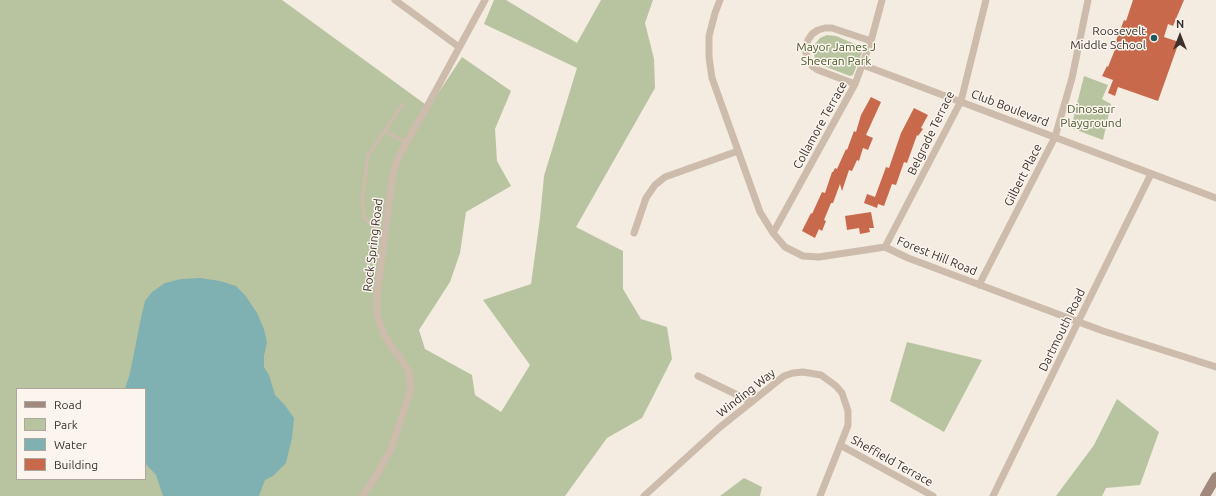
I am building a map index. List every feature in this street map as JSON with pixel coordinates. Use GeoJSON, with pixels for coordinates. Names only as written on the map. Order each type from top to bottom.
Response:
{"type":"FeatureCollection","features":[{"type":"Feature","properties":{"kind":"main road"},"geometry":{"type":"LineString","coordinates":[[1206,496],[1216,477]]}},
{"type":"Feature","properties":{"kind":"street"},"geometry":{"type":"LineString","coordinates":[[395,0],[459,47]]}},
{"type":"Feature","properties":{"kind":"street","name":"Rock Spring Road"},"geometry":{"type":"LineString","coordinates":[[362,496],[391,449],[411,389],[409,371],[384,336],[377,314],[377,295],[392,180],[397,159],[485,0]]}},
{"type":"Feature","properties":{"kind":"street","name":"Forest Hill Road"},"geometry":{"type":"LineString","coordinates":[[720,0],[709,36],[709,57],[712,78],[760,212],[773,233],[785,247],[803,256],[820,257],[885,247],[908,258],[1102,331],[1216,367]]}},
{"type":"Feature","properties":{"kind":"street","name":"Collamore Terrace"},"geometry":{"type":"LineString","coordinates":[[773,233],[855,84],[871,41],[882,0]]}},
{"type":"Feature","properties":{"kind":"street","name":"Belgrade Terrace"},"geometry":{"type":"LineString","coordinates":[[885,247],[961,101],[986,0]]}},
{"type":"Feature","properties":{"kind":"street","name":"Gilbert Place"},"geometry":{"type":"LineString","coordinates":[[979,285],[1055,137],[1072,78],[1088,0]]}},
{"type":"Feature","properties":{"kind":"street"},"geometry":{"type":"LineString","coordinates":[[855,84],[818,70],[812,66],[806,53],[808,40],[818,30],[832,28],[871,41]]}},
{"type":"Feature","properties":{"kind":"street","name":"Club Boulevard"},"geometry":{"type":"LineString","coordinates":[[863,65],[1216,198]]}},
{"type":"Feature","properties":{"kind":"street"},"geometry":{"type":"LineString","coordinates":[[634,233],[646,198],[655,185],[665,177],[738,151]]}},
{"type":"Feature","properties":{"kind":"street","name":"Dartmouth Road"},"geometry":{"type":"LineString","coordinates":[[993,496],[1151,174]]}},
{"type":"Feature","properties":{"kind":"street","name":"Winding Way"},"geometry":{"type":"LineString","coordinates":[[644,496],[719,428],[784,376],[802,372],[821,376],[836,386],[846,402],[849,416],[848,425],[820,496]]}},
{"type":"Feature","properties":{"kind":"street"},"geometry":{"type":"LineString","coordinates":[[698,376],[752,402]]}},
{"type":"Feature","properties":{"kind":"street","name":"Sheffield Terrace"},"geometry":{"type":"LineString","coordinates":[[840,445],[933,496]]}},
{"type":"Feature","properties":{"kind":"lane"},"geometry":{"type":"LineString","coordinates":[[385,236],[365,219],[362,200],[368,155],[403,104]]}},
{"type":"Feature","properties":{"kind":"lane"},"geometry":{"type":"LineString","coordinates":[[384,131],[406,142]]}},
{"type":"Feature","properties":{"kind":"green space"},"geometry":{"type":"Polygon","coordinates":[[[0,0],[282,0],[429,107],[462,57],[511,91],[495,129],[497,161],[511,186],[466,212],[460,253],[450,282],[419,330],[425,349],[472,375],[475,395],[501,412],[530,365],[483,300],[531,284],[544,176],[577,68],[484,24],[494,0],[506,0],[577,43],[601,0],[653,0],[645,23],[654,59],[655,88],[576,227],[623,251],[623,289],[641,319],[667,327],[672,359],[642,418],[607,438],[565,496],[0,496],[0,0]]]}},
{"type":"Feature","properties":{"kind":"green space","name":"Mayor James J Sheeran Park"},"geometry":{"type":"Polygon","coordinates":[[[827,35],[836,36],[862,47],[863,50],[853,75],[850,76],[821,65],[815,59],[813,50],[815,44],[820,38],[827,35]]]}},
{"type":"Feature","properties":{"kind":"green space","name":"Dinosaur Playground"},"geometry":{"type":"Polygon","coordinates":[[[1084,76],[1108,85],[1102,99],[1111,104],[1103,140],[1071,128],[1084,76]]]}},
{"type":"Feature","properties":{"kind":"green space"},"geometry":{"type":"Polygon","coordinates":[[[907,342],[982,360],[944,432],[890,401],[907,342]]]}},
{"type":"Feature","properties":{"kind":"green space"},"geometry":{"type":"Polygon","coordinates":[[[1117,399],[1159,432],[1140,485],[1106,488],[1102,496],[1056,496],[1094,445],[1117,399]]]}},
{"type":"Feature","properties":{"kind":"green space"},"geometry":{"type":"Polygon","coordinates":[[[744,478],[762,487],[760,496],[720,496],[744,478]]]}},
{"type":"Feature","properties":{"kind":"water"},"geometry":{"type":"Polygon","coordinates":[[[200,278],[220,281],[236,286],[245,295],[257,313],[264,329],[267,342],[264,356],[264,367],[269,375],[275,395],[284,404],[294,418],[292,438],[286,463],[273,476],[265,480],[259,496],[163,496],[156,475],[146,464],[146,388],[125,388],[130,373],[145,301],[152,292],[165,283],[181,279],[200,278]]]}},
{"type":"Feature","properties":{"kind":"building","name":"Roosevelt Middle School"},"geometry":{"type":"Polygon","coordinates":[[[1133,0],[1184,0],[1173,26],[1168,24],[1164,37],[1179,42],[1158,101],[1118,87],[1115,96],[1108,93],[1113,80],[1102,76],[1107,66],[1108,67],[1116,47],[1114,46],[1124,20],[1126,21],[1133,0]]]}},
{"type":"Feature","properties":{"kind":"building"},"geometry":{"type":"Polygon","coordinates":[[[871,97],[881,102],[866,135],[873,138],[868,150],[863,148],[859,161],[857,160],[852,171],[849,170],[842,191],[840,184],[833,203],[831,203],[824,220],[826,221],[822,231],[819,229],[815,238],[802,231],[822,192],[825,193],[832,172],[835,168],[837,169],[846,149],[847,150],[854,131],[856,132],[861,115],[871,97]]]}},
{"type":"Feature","properties":{"kind":"building"},"geometry":{"type":"Polygon","coordinates":[[[914,108],[928,115],[921,128],[923,129],[918,136],[917,135],[907,163],[904,162],[896,185],[892,184],[884,206],[878,204],[877,208],[864,203],[867,194],[875,197],[886,167],[889,168],[901,133],[914,108]]]}},
{"type":"Feature","properties":{"kind":"building"},"geometry":{"type":"Polygon","coordinates":[[[871,212],[874,228],[869,228],[870,232],[860,234],[859,228],[847,230],[845,216],[871,212]]]}},
{"type":"Feature","properties":{"kind":"place","name":"Roosevelt Middle School"},"geometry":{"type":"Point","coordinates":[1154,38]}}]}
